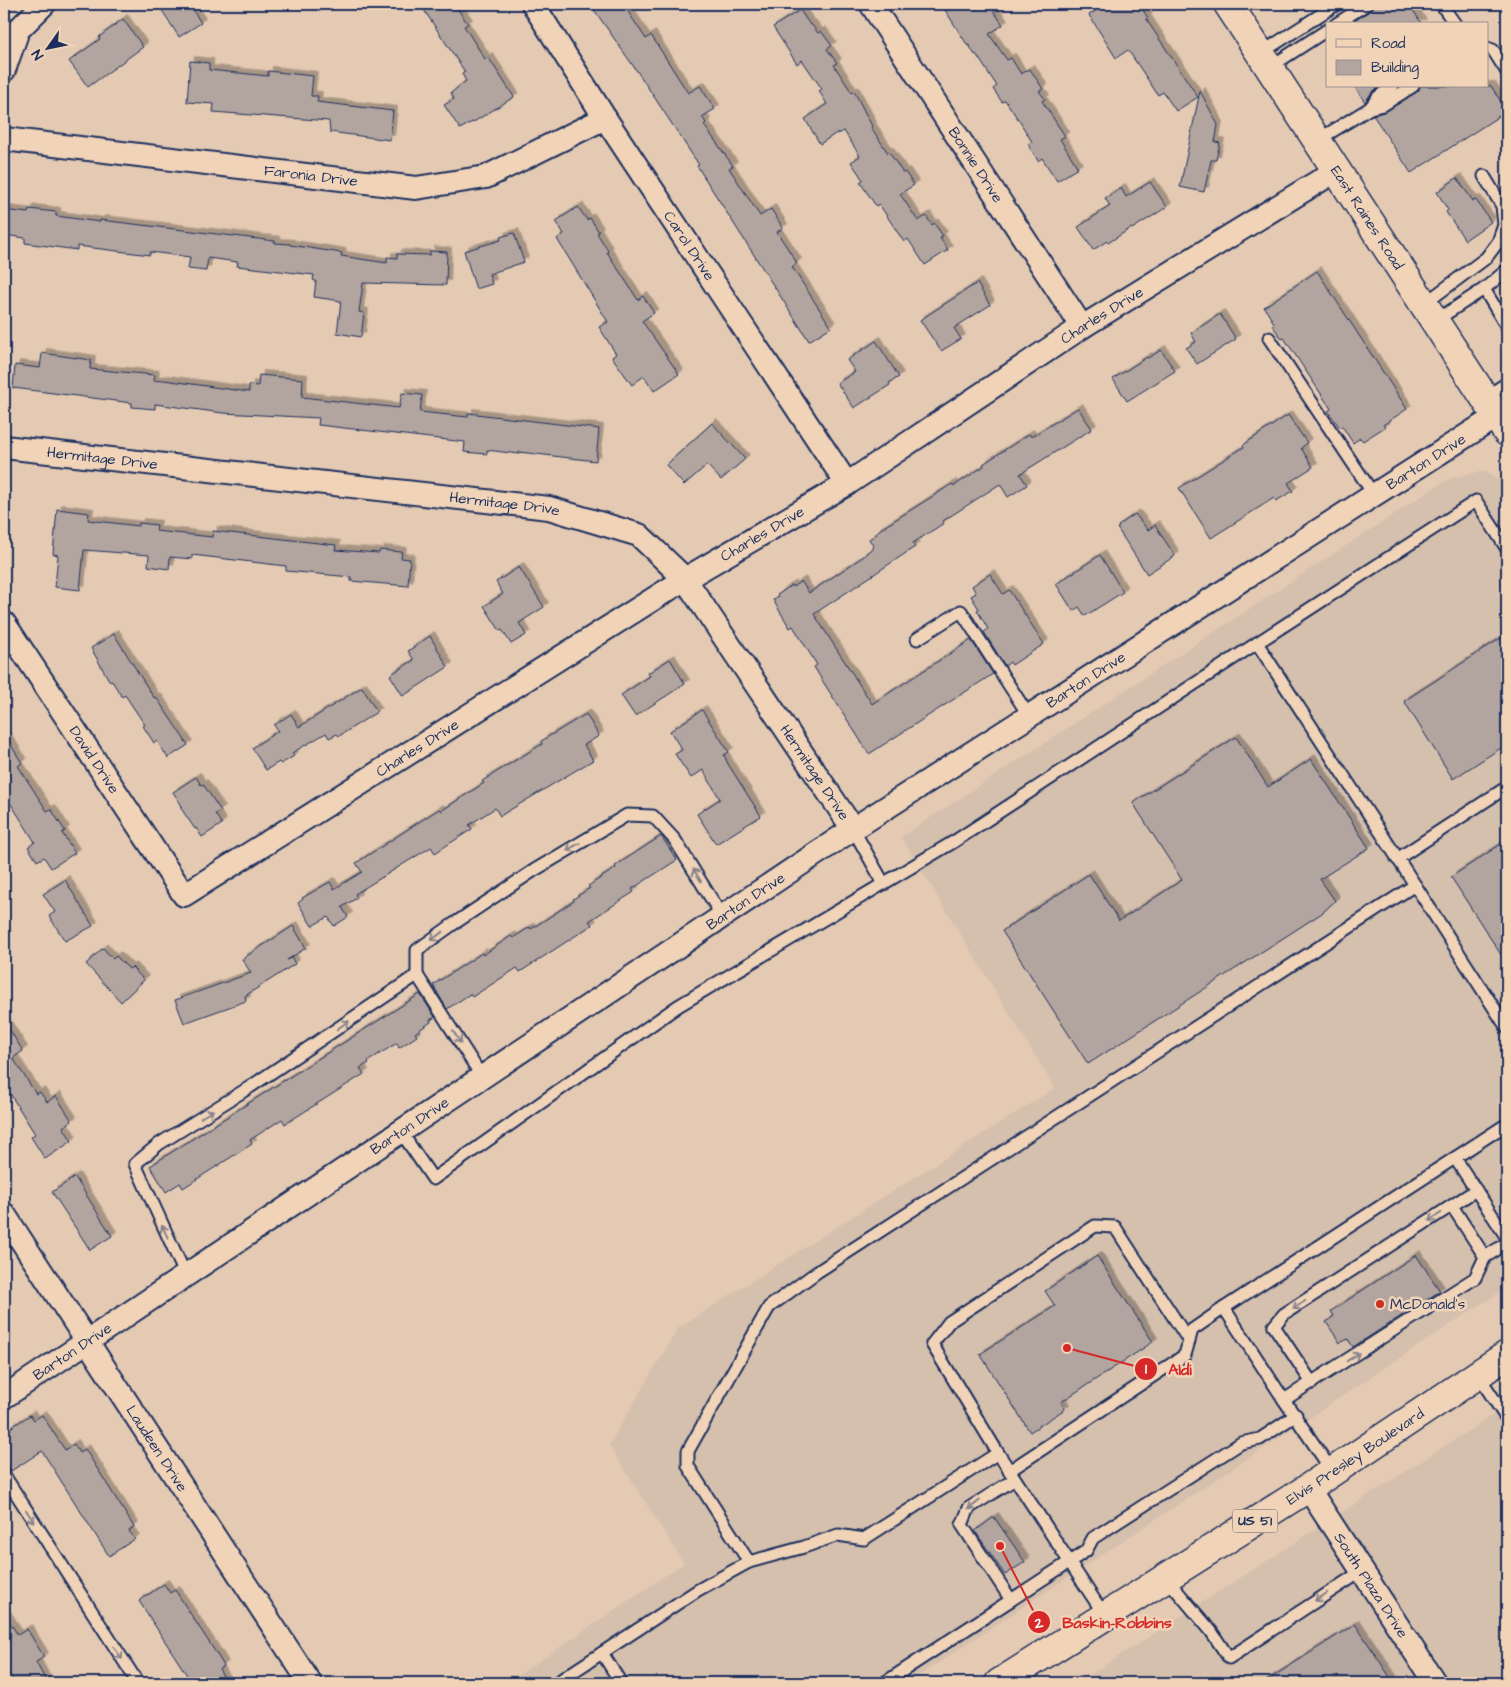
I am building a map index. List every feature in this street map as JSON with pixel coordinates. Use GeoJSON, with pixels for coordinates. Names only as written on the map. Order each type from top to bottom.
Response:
{"type":"FeatureCollection","features":[{"type":"Feature","properties":{"kind":"main road","name":"East Raines Road"},"geometry":{"type":"LineString","coordinates":[[1228,4],[1496,415]]}},
{"type":"Feature","properties":{"kind":"main road","name":"Elvis Presley Boulevard"},"geometry":{"type":"LineString","coordinates":[[999,1683],[1308,1488],[1507,1355]]}},
{"type":"Feature","properties":{"kind":"street"},"geometry":{"type":"LineString","coordinates":[[4,70],[18,30],[44,4]]}},
{"type":"Feature","properties":{"kind":"street","name":"Carol Drive"},"geometry":{"type":"LineString","coordinates":[[533,4],[604,118],[847,484]]}},
{"type":"Feature","properties":{"kind":"street","name":"Bonnie Drive"},"geometry":{"type":"LineString","coordinates":[[871,4],[1082,327]]}},
{"type":"Feature","properties":{"kind":"street","name":"Faronia Drive"},"geometry":{"type":"LineString","coordinates":[[4,139],[416,188],[486,177],[604,118]]}},
{"type":"Feature","properties":{"kind":"street","name":"Charles Drive"},"geometry":{"type":"LineString","coordinates":[[184,895],[685,579],[847,484],[1082,327],[1337,170]]}},
{"type":"Feature","properties":{"kind":"street","name":"Barton Drive"},"geometry":{"type":"LineString","coordinates":[[4,1397],[853,829],[1496,415]]}},
{"type":"Feature","properties":{"kind":"street","name":"Hermitage Drive"},"geometry":{"type":"LineString","coordinates":[[4,446],[549,508],[639,535],[685,579],[853,829]]}},
{"type":"Feature","properties":{"kind":"street","name":"David Drive"},"geometry":{"type":"LineString","coordinates":[[4,623],[184,895]]}},
{"type":"Feature","properties":{"kind":"street","name":"Laudeen Drive"},"geometry":{"type":"LineString","coordinates":[[4,1214],[310,1683]]}},
{"type":"Feature","properties":{"kind":"street","name":"South Plaza Drive"},"geometry":{"type":"LineString","coordinates":[[1308,1488],[1435,1683]]}},
{"type":"Feature","properties":{"kind":"lane"},"geometry":{"type":"LineString","coordinates":[[1265,60],[1337,4]]}},
{"type":"Feature","properties":{"kind":"lane"},"geometry":{"type":"LineString","coordinates":[[1339,22],[1367,4]]}},
{"type":"Feature","properties":{"kind":"lane"},"geometry":{"type":"LineString","coordinates":[[1442,4],[1454,22]]}},
{"type":"Feature","properties":{"kind":"lane"},"geometry":{"type":"LineString","coordinates":[[1265,60],[1326,30]]}},
{"type":"Feature","properties":{"kind":"lane"},"geometry":{"type":"LineString","coordinates":[[1488,48],[1493,50],[1507,72]]}},
{"type":"Feature","properties":{"kind":"lane"},"geometry":{"type":"LineString","coordinates":[[1370,108],[1378,97],[1390,88]]}},
{"type":"Feature","properties":{"kind":"lane"},"geometry":{"type":"LineString","coordinates":[[1318,140],[1370,108],[1383,105],[1410,88]]}},
{"type":"Feature","properties":{"kind":"lane"},"geometry":{"type":"LineString","coordinates":[[1430,312],[1486,258],[1498,242],[1504,225],[1502,206],[1484,176]]}},
{"type":"Feature","properties":{"kind":"lane"},"geometry":{"type":"LineString","coordinates":[[1430,312],[1484,289],[1507,270]]}},
{"type":"Feature","properties":{"kind":"lane"},"geometry":{"type":"LineString","coordinates":[[1484,289],[1507,327]]}},
{"type":"Feature","properties":{"kind":"lane"},"geometry":{"type":"LineString","coordinates":[[1269,338],[1374,495]]}},
{"type":"Feature","properties":{"kind":"lane"},"geometry":{"type":"LineString","coordinates":[[1496,415],[1507,383]]}},
{"type":"Feature","properties":{"kind":"lane"},"geometry":{"type":"LineString","coordinates":[[401,1132],[433,1179],[678,1006],[956,841],[1476,501],[1507,548]]}},
{"type":"Feature","properties":{"kind":"lane"},"geometry":{"type":"LineString","coordinates":[[917,639],[961,611],[1029,716]]}},
{"type":"Feature","properties":{"kind":"lane"},"geometry":{"type":"LineString","coordinates":[[1257,644],[1507,1028]]}},
{"type":"Feature","properties":{"kind":"lane"},"geometry":{"type":"LineString","coordinates":[[1397,859],[1507,787]]}},
{"type":"Feature","properties":{"kind":"lane"},"geometry":{"type":"LineString","coordinates":[[482,1077],[417,975],[417,950],[452,925],[533,871],[626,815],[653,816],[675,840],[722,916]]}},
{"type":"Feature","properties":{"kind":"lane"},"geometry":{"type":"LineString","coordinates":[[853,829],[884,884]]}},
{"type":"Feature","properties":{"kind":"lane"},"geometry":{"type":"LineString","coordinates":[[749,1562],[688,1466],[688,1451],[769,1307],[817,1272],[1414,885]]}},
{"type":"Feature","properties":{"kind":"lane"},"geometry":{"type":"LineString","coordinates":[[186,1276],[135,1164],[159,1144],[258,1082],[417,975]]}},
{"type":"Feature","properties":{"kind":"lane"},"geometry":{"type":"LineString","coordinates":[[1011,1600],[962,1525],[969,1508],[1012,1475],[1185,1355],[1192,1330],[1507,1124]]}},
{"type":"Feature","properties":{"kind":"lane"},"geometry":{"type":"LineString","coordinates":[[1455,1158],[1507,1238]]}},
{"type":"Feature","properties":{"kind":"lane"},"geometry":{"type":"LineString","coordinates":[[1312,1383],[1274,1326],[1284,1314],[1476,1190]]}},
{"type":"Feature","properties":{"kind":"lane"},"geometry":{"type":"LineString","coordinates":[[1452,1206],[1485,1257]]}},
{"type":"Feature","properties":{"kind":"lane"},"geometry":{"type":"LineString","coordinates":[[1105,1616],[998,1453],[932,1344],[949,1322],[1095,1226],[1115,1227],[1189,1341]]}},
{"type":"Feature","properties":{"kind":"lane"},"geometry":{"type":"LineString","coordinates":[[1284,1400],[1475,1278],[1485,1257],[1507,1242]]}},
{"type":"Feature","properties":{"kind":"lane"},"geometry":{"type":"LineString","coordinates":[[1224,1308],[1332,1472]]}},
{"type":"Feature","properties":{"kind":"lane"},"geometry":{"type":"LineString","coordinates":[[1478,1374],[1505,1412]]}},
{"type":"Feature","properties":{"kind":"lane"},"geometry":{"type":"LineString","coordinates":[[884,1683],[1086,1551],[1093,1538],[1241,1443],[1260,1439],[1296,1415]]}},
{"type":"Feature","properties":{"kind":"lane"},"geometry":{"type":"LineString","coordinates":[[556,1683],[698,1590],[749,1562],[804,1547],[838,1535],[864,1539],[998,1453]]}},
{"type":"Feature","properties":{"kind":"lane"},"geometry":{"type":"LineString","coordinates":[[4,1476],[138,1683]]}},
{"type":"Feature","properties":{"kind":"lane"},"geometry":{"type":"LineString","coordinates":[[1166,1578],[1211,1631],[1229,1658],[1362,1571]]}},
{"type":"Feature","properties":{"kind":"lane"},"geometry":{"type":"LineString","coordinates":[[602,1653],[621,1683]]}},
{"type":"Feature","properties":{"kind":"shaded area"},"geometry":{"type":"Polygon","coordinates":[[[1486,471],[1502,483],[1507,490],[1507,1287],[908,1683],[507,1683],[684,1563],[609,1445],[678,1328],[1055,1088],[901,837],[1448,479],[1486,471]]]}},
{"type":"Feature","properties":{"kind":"shaded area"},"geometry":{"type":"Polygon","coordinates":[[[1507,1406],[1507,1683],[1084,1683],[1082,1680],[1507,1406]]]}},
{"type":"Feature","properties":{"kind":"building"},"geometry":{"type":"Polygon","coordinates":[[[158,4],[189,4],[201,23],[179,37],[158,4]]]}},
{"type":"Feature","properties":{"kind":"building"},"geometry":{"type":"Polygon","coordinates":[[[420,4],[454,4],[468,24],[464,26],[485,59],[488,57],[514,97],[460,129],[444,105],[454,99],[451,93],[466,81],[462,74],[465,72],[420,4]]]}},
{"type":"Feature","properties":{"kind":"building"},"geometry":{"type":"Polygon","coordinates":[[[590,4],[623,4],[646,39],[651,35],[688,93],[700,86],[715,109],[702,117],[706,123],[704,125],[733,166],[729,168],[760,216],[771,209],[783,228],[777,232],[797,263],[792,267],[831,327],[809,341],[697,166],[699,165],[590,4]]]}},
{"type":"Feature","properties":{"kind":"building"},"geometry":{"type":"Polygon","coordinates":[[[954,4],[989,4],[1003,25],[989,34],[1007,60],[1011,58],[1021,74],[1030,69],[1043,89],[1039,91],[1045,99],[1042,101],[1065,136],[1060,139],[1078,168],[1057,181],[1042,158],[1038,161],[1028,144],[1032,142],[1020,122],[1005,100],[1002,102],[993,89],[997,86],[945,10],[954,4]]]}},
{"type":"Feature","properties":{"kind":"building"},"geometry":{"type":"Polygon","coordinates":[[[1106,4],[1139,4],[1148,18],[1146,19],[1198,97],[1176,111],[1163,92],[1158,95],[1128,50],[1116,58],[1089,15],[1106,4]]]}},
{"type":"Feature","properties":{"kind":"building"},"geometry":{"type":"Polygon","coordinates":[[[1375,4],[1409,4],[1421,22],[1353,22],[1371,10],[1375,4]]]}},
{"type":"Feature","properties":{"kind":"building"},"geometry":{"type":"Polygon","coordinates":[[[800,10],[810,25],[818,33],[821,31],[832,46],[827,49],[837,63],[834,65],[852,93],[854,91],[871,127],[888,153],[914,185],[900,194],[918,221],[926,216],[932,225],[934,223],[943,236],[940,238],[948,250],[925,265],[908,239],[904,242],[879,204],[876,206],[860,182],[863,180],[851,162],[860,156],[844,131],[838,134],[838,132],[820,144],[805,119],[827,104],[819,91],[822,89],[802,60],[797,64],[773,27],[800,10]]]}},
{"type":"Feature","properties":{"kind":"building"},"geometry":{"type":"Polygon","coordinates":[[[123,19],[143,47],[88,87],[69,61],[100,39],[99,37],[123,19]]]}},
{"type":"Feature","properties":{"kind":"building"},"geometry":{"type":"Polygon","coordinates":[[[190,61],[209,63],[209,70],[268,76],[268,71],[313,76],[311,96],[318,96],[317,102],[393,111],[390,140],[330,132],[329,121],[213,112],[214,104],[187,102],[190,61]]]}},
{"type":"Feature","properties":{"kind":"building"},"geometry":{"type":"Polygon","coordinates":[[[1488,86],[1491,86],[1507,111],[1411,173],[1373,115],[1387,111],[1417,92],[1419,88],[1488,88],[1488,86]]]}},
{"type":"Feature","properties":{"kind":"building"},"geometry":{"type":"Polygon","coordinates":[[[1355,88],[1377,88],[1372,92],[1365,102],[1355,88]]]}},
{"type":"Feature","properties":{"kind":"building"},"geometry":{"type":"Polygon","coordinates":[[[1200,91],[1218,125],[1215,142],[1220,143],[1216,160],[1211,160],[1204,192],[1180,187],[1200,91]]]}},
{"type":"Feature","properties":{"kind":"building"},"geometry":{"type":"Polygon","coordinates":[[[1457,178],[1473,201],[1476,200],[1491,222],[1465,240],[1446,212],[1448,210],[1437,192],[1457,178]]]}},
{"type":"Feature","properties":{"kind":"building"},"geometry":{"type":"Polygon","coordinates":[[[1150,182],[1167,207],[1093,250],[1078,227],[1110,206],[1105,198],[1121,188],[1126,197],[1150,182]]]}},
{"type":"Feature","properties":{"kind":"building"},"geometry":{"type":"Polygon","coordinates":[[[578,207],[587,220],[590,218],[599,232],[597,233],[607,252],[638,300],[643,296],[654,313],[642,321],[679,374],[654,391],[644,376],[632,385],[612,357],[616,354],[599,327],[608,322],[557,239],[564,234],[556,221],[578,207]]]}},
{"type":"Feature","properties":{"kind":"building"},"geometry":{"type":"Polygon","coordinates":[[[29,209],[56,212],[56,216],[100,222],[100,220],[275,241],[275,243],[342,253],[341,256],[387,263],[387,257],[397,258],[397,254],[430,255],[430,251],[447,252],[446,285],[363,283],[359,312],[364,313],[361,337],[337,333],[341,301],[314,297],[316,281],[313,280],[314,275],[237,266],[238,262],[208,258],[206,271],[188,269],[190,257],[150,252],[150,255],[77,246],[77,250],[25,243],[25,238],[4,235],[4,210],[28,213],[29,209]]]}},
{"type":"Feature","properties":{"kind":"building"},"geometry":{"type":"Polygon","coordinates":[[[514,233],[524,262],[489,274],[492,284],[476,289],[464,251],[501,240],[500,237],[514,233]]]}},
{"type":"Feature","properties":{"kind":"building"},"geometry":{"type":"Polygon","coordinates":[[[1317,271],[1407,409],[1383,425],[1385,427],[1363,441],[1360,438],[1353,443],[1342,426],[1340,428],[1328,411],[1331,409],[1284,338],[1282,339],[1272,325],[1274,323],[1264,307],[1317,271]]]}},
{"type":"Feature","properties":{"kind":"building"},"geometry":{"type":"Polygon","coordinates":[[[977,283],[990,305],[954,328],[961,339],[941,351],[920,320],[977,283]]]}},
{"type":"Feature","properties":{"kind":"building"},"geometry":{"type":"Polygon","coordinates":[[[1220,314],[1236,339],[1197,364],[1186,348],[1196,342],[1191,333],[1220,314]]]}},
{"type":"Feature","properties":{"kind":"building"},"geometry":{"type":"Polygon","coordinates":[[[876,341],[899,377],[854,408],[837,383],[855,372],[847,360],[876,341]]]}},
{"type":"Feature","properties":{"kind":"building"},"geometry":{"type":"Polygon","coordinates":[[[1161,350],[1175,371],[1127,401],[1113,379],[1161,350]]]}},
{"type":"Feature","properties":{"kind":"building"},"geometry":{"type":"Polygon","coordinates":[[[42,353],[91,360],[90,369],[155,375],[154,381],[164,380],[249,392],[249,385],[258,386],[259,375],[303,379],[302,397],[399,408],[402,393],[422,395],[420,412],[468,417],[468,413],[599,429],[596,461],[519,452],[519,454],[487,450],[487,454],[464,452],[465,442],[318,425],[319,418],[223,413],[155,404],[155,409],[132,407],[132,403],[13,388],[15,365],[40,368],[42,353]]]}},
{"type":"Feature","properties":{"kind":"building"},"geometry":{"type":"Polygon","coordinates":[[[1078,408],[1092,429],[1020,474],[1027,485],[1008,497],[1000,484],[913,543],[915,547],[814,614],[872,704],[971,640],[993,674],[869,754],[814,667],[817,665],[793,626],[790,628],[773,600],[777,595],[801,581],[809,593],[867,554],[874,547],[869,539],[877,534],[876,532],[952,484],[954,486],[984,466],[983,464],[1029,434],[1031,437],[1078,408]]]}},
{"type":"Feature","properties":{"kind":"building"},"geometry":{"type":"Polygon","coordinates":[[[1288,415],[1307,443],[1301,448],[1313,467],[1288,483],[1293,491],[1276,501],[1274,498],[1211,538],[1179,488],[1244,447],[1243,445],[1288,415]]]}},
{"type":"Feature","properties":{"kind":"building"},"geometry":{"type":"Polygon","coordinates":[[[712,423],[745,459],[721,480],[707,465],[684,485],[666,465],[712,423]]]}},
{"type":"Feature","properties":{"kind":"building"},"geometry":{"type":"Polygon","coordinates":[[[57,509],[89,513],[88,520],[139,526],[139,523],[157,525],[156,531],[212,537],[213,531],[336,545],[335,550],[379,553],[380,550],[402,552],[401,558],[410,559],[408,586],[351,581],[351,577],[286,571],[286,566],[192,555],[192,559],[170,557],[169,569],[148,566],[149,555],[84,550],[80,590],[55,587],[58,555],[53,554],[57,509]]]}},
{"type":"Feature","properties":{"kind":"building"},"geometry":{"type":"Polygon","coordinates":[[[1135,514],[1148,530],[1155,525],[1175,556],[1147,574],[1117,528],[1135,514]]]}},
{"type":"Feature","properties":{"kind":"building"},"geometry":{"type":"Polygon","coordinates":[[[1100,555],[1123,592],[1085,616],[1079,607],[1073,611],[1056,584],[1100,555]]]}},
{"type":"Feature","properties":{"kind":"building"},"geometry":{"type":"Polygon","coordinates":[[[519,567],[544,607],[519,623],[526,635],[511,644],[484,606],[503,594],[496,582],[519,567]]]}},
{"type":"Feature","properties":{"kind":"building"},"geometry":{"type":"Polygon","coordinates":[[[990,574],[1003,594],[1009,590],[1044,644],[1012,665],[1010,662],[1005,666],[984,632],[988,629],[971,596],[976,593],[972,586],[990,574]]]}},
{"type":"Feature","properties":{"kind":"building"},"geometry":{"type":"Polygon","coordinates":[[[114,634],[154,698],[156,697],[188,745],[168,758],[157,741],[154,743],[143,726],[145,725],[125,695],[122,697],[112,681],[110,682],[91,648],[114,634]]]}},
{"type":"Feature","properties":{"kind":"building"},"geometry":{"type":"Polygon","coordinates":[[[1507,634],[1507,744],[1453,779],[1404,701],[1507,634]]]}},
{"type":"Feature","properties":{"kind":"building"},"geometry":{"type":"Polygon","coordinates":[[[430,636],[448,667],[403,696],[390,675],[414,660],[408,651],[430,636]]]}},
{"type":"Feature","properties":{"kind":"building"},"geometry":{"type":"Polygon","coordinates":[[[670,659],[685,684],[635,716],[621,695],[650,676],[648,673],[670,659]]]}},
{"type":"Feature","properties":{"kind":"building"},"geometry":{"type":"Polygon","coordinates":[[[362,687],[377,712],[339,736],[337,734],[329,738],[326,733],[292,753],[294,756],[266,770],[252,748],[278,731],[274,725],[291,714],[299,727],[362,687]]]}},
{"type":"Feature","properties":{"kind":"building"},"geometry":{"type":"Polygon","coordinates":[[[702,710],[729,752],[724,755],[728,764],[761,816],[716,844],[697,814],[720,799],[703,770],[691,778],[675,754],[682,750],[670,731],[702,710]]]}},
{"type":"Feature","properties":{"kind":"building"},"geometry":{"type":"Polygon","coordinates":[[[586,714],[599,736],[584,745],[593,760],[500,816],[495,808],[469,825],[472,829],[435,853],[431,847],[355,894],[357,898],[342,907],[348,917],[334,926],[328,917],[312,926],[298,903],[302,898],[330,882],[334,889],[362,872],[356,863],[439,809],[441,811],[484,783],[482,781],[542,744],[541,741],[586,714]]]}},
{"type":"Feature","properties":{"kind":"building"},"geometry":{"type":"Polygon","coordinates":[[[4,734],[22,763],[18,766],[47,811],[51,809],[65,831],[62,833],[75,853],[51,868],[44,857],[37,861],[28,847],[35,842],[4,793],[4,734]]]}},
{"type":"Feature","properties":{"kind":"building"},"geometry":{"type":"Polygon","coordinates":[[[1236,737],[1268,787],[1311,759],[1369,848],[1320,879],[1335,901],[1322,913],[1088,1064],[1002,931],[1089,874],[1119,921],[1182,880],[1133,803],[1236,737]]]}},
{"type":"Feature","properties":{"kind":"building"},"geometry":{"type":"Polygon","coordinates":[[[196,777],[221,811],[215,814],[222,824],[202,837],[180,807],[182,806],[173,792],[196,777]]]}},
{"type":"Feature","properties":{"kind":"building"},"geometry":{"type":"Polygon","coordinates":[[[661,836],[677,860],[632,889],[634,892],[589,921],[592,925],[520,972],[517,968],[472,997],[470,994],[447,1009],[433,985],[482,953],[483,955],[511,936],[513,938],[530,927],[531,929],[574,901],[573,899],[590,888],[588,886],[661,836]]]}},
{"type":"Feature","properties":{"kind":"building"},"geometry":{"type":"Polygon","coordinates":[[[1507,840],[1507,964],[1451,877],[1507,840]]]}},
{"type":"Feature","properties":{"kind":"building"},"geometry":{"type":"Polygon","coordinates":[[[65,880],[93,926],[65,941],[49,916],[55,912],[43,894],[65,880]]]}},
{"type":"Feature","properties":{"kind":"building"},"geometry":{"type":"Polygon","coordinates":[[[293,926],[306,948],[287,960],[292,958],[295,964],[245,996],[246,1001],[184,1023],[175,1000],[251,973],[242,959],[293,926]]]}},
{"type":"Feature","properties":{"kind":"building"},"geometry":{"type":"Polygon","coordinates":[[[103,948],[113,959],[116,956],[129,969],[132,967],[144,980],[121,1002],[86,964],[103,948]]]}},
{"type":"Feature","properties":{"kind":"building"},"geometry":{"type":"Polygon","coordinates":[[[420,994],[435,1017],[415,1033],[417,1036],[399,1048],[397,1043],[368,1061],[369,1063],[360,1068],[364,1074],[285,1124],[282,1119],[250,1140],[252,1144],[183,1188],[180,1183],[166,1192],[150,1166],[420,994]]]}},
{"type":"Feature","properties":{"kind":"building"},"geometry":{"type":"Polygon","coordinates":[[[4,1021],[23,1051],[13,1058],[36,1094],[40,1092],[47,1102],[56,1096],[72,1121],[63,1127],[72,1141],[45,1159],[31,1137],[35,1134],[4,1084],[4,1021]]]}},
{"type":"Feature","properties":{"kind":"building"},"geometry":{"type":"Polygon","coordinates":[[[75,1177],[112,1236],[90,1250],[52,1192],[75,1177]]]}},
{"type":"Feature","properties":{"kind":"building"},"geometry":{"type":"Polygon","coordinates":[[[1416,1255],[1440,1291],[1353,1347],[1348,1339],[1340,1343],[1326,1322],[1334,1316],[1331,1311],[1416,1255]]]}},
{"type":"Feature","properties":{"kind":"building"},"geometry":{"type":"Polygon","coordinates":[[[1097,1256],[1153,1342],[1061,1402],[1065,1409],[1030,1432],[980,1354],[1055,1306],[1045,1291],[1097,1256]]]}},
{"type":"Feature","properties":{"kind":"building"},"geometry":{"type":"Polygon","coordinates":[[[30,1415],[34,1420],[42,1415],[65,1450],[74,1444],[79,1453],[85,1449],[134,1527],[129,1531],[135,1539],[109,1556],[42,1451],[11,1471],[4,1459],[4,1432],[30,1415]]]}},
{"type":"Feature","properties":{"kind":"building"},"geometry":{"type":"Polygon","coordinates":[[[994,1517],[1025,1562],[1005,1575],[975,1531],[994,1517]]]}},
{"type":"Feature","properties":{"kind":"building"},"geometry":{"type":"Polygon","coordinates":[[[164,1584],[170,1593],[175,1590],[218,1656],[224,1666],[219,1669],[227,1683],[192,1683],[139,1601],[164,1584]]]}},
{"type":"Feature","properties":{"kind":"building"},"geometry":{"type":"Polygon","coordinates":[[[4,1613],[18,1635],[27,1629],[44,1657],[36,1662],[47,1683],[15,1683],[4,1666],[4,1613]]]}},
{"type":"Feature","properties":{"kind":"building"},"geometry":{"type":"Polygon","coordinates":[[[1355,1624],[1394,1683],[1263,1683],[1355,1624]]]}},
{"type":"Feature","properties":{"kind":"place","name":"McDonald's"},"geometry":{"type":"Point","coordinates":[1380,1304]}},
{"type":"Feature","properties":{"kind":"place","name":"Aldi"},"geometry":{"type":"Point","coordinates":[1067,1348]}},
{"type":"Feature","properties":{"kind":"place","name":"Baskin-Robbins"},"geometry":{"type":"Point","coordinates":[1000,1546]}}]}
